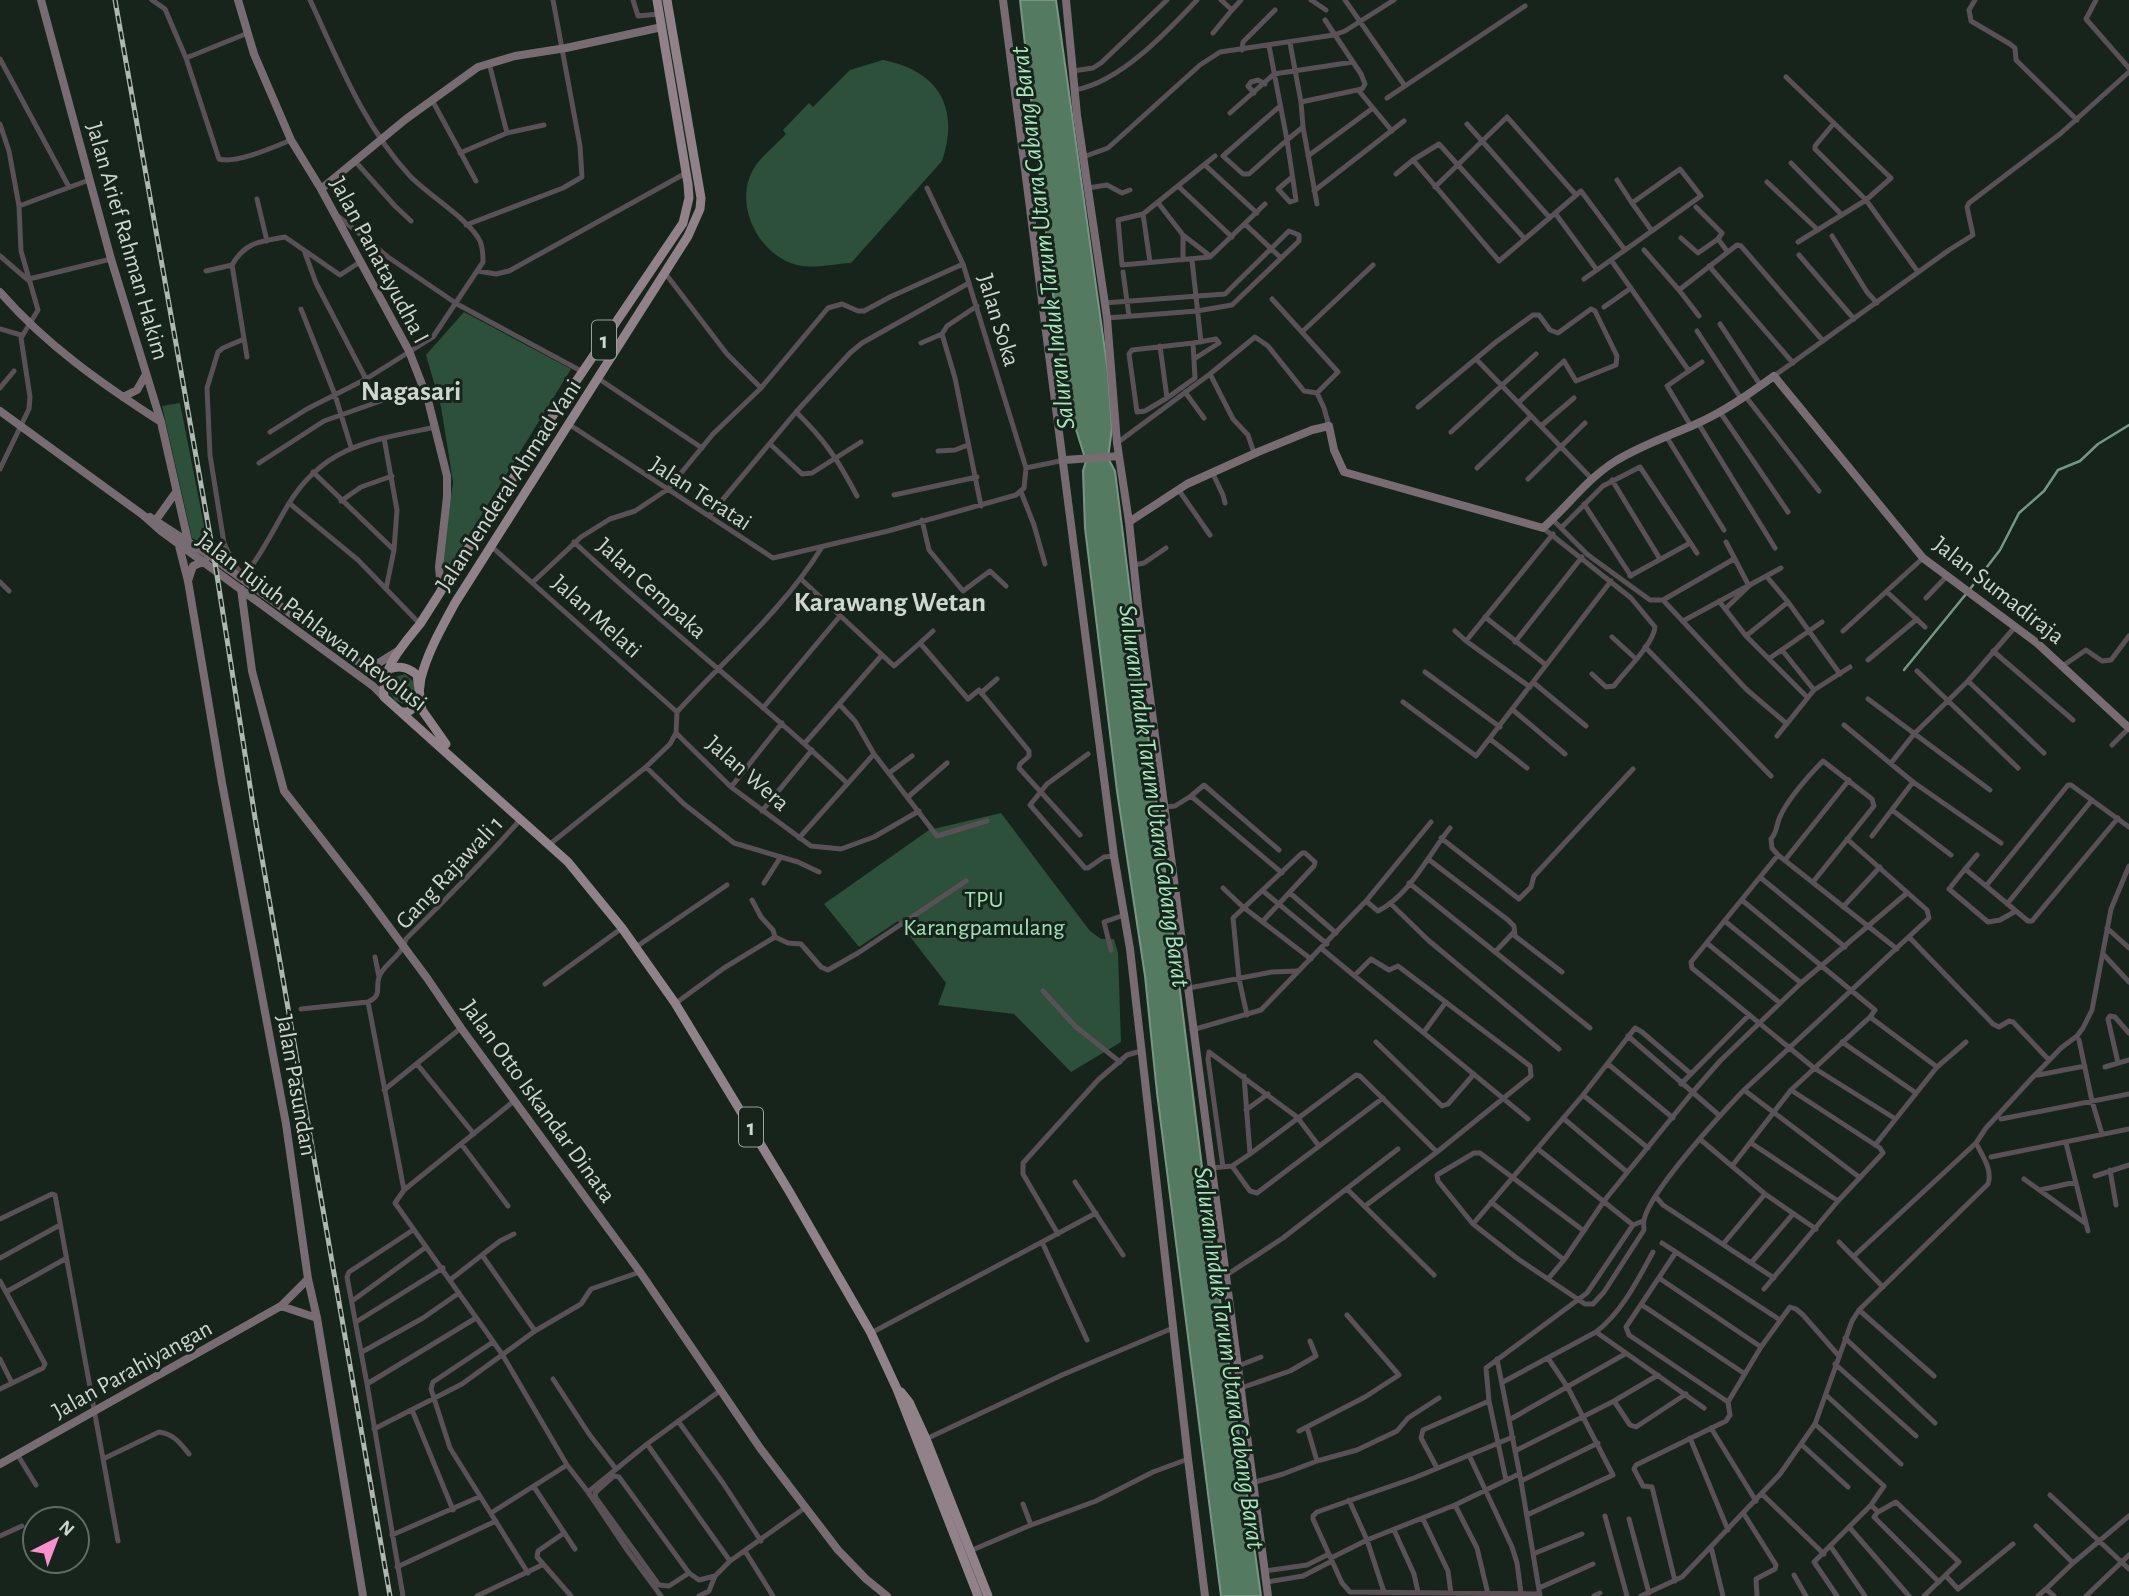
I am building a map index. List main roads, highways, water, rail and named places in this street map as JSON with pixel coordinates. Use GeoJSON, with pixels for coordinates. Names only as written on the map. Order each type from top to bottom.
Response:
{"type":"FeatureCollection","features":[{"type":"Feature","properties":{"kind":"main road","name":"Jalan Jenderal Ahmad Yani"},"geometry":{"type":"LineString","coordinates":[[384,697],[383,684],[398,651],[420,624],[683,223],[689,198],[659,13],[662,1]]}},
{"type":"Feature","properties":{"kind":"main road","name":"Jalan Jenderal Ahmad Yani"},"geometry":{"type":"LineString","coordinates":[[402,712],[413,709],[433,643],[456,603],[632,328],[694,225],[701,198],[662,1]]}},
{"type":"Feature","properties":{"kind":"main road"},"geometry":{"type":"LineString","coordinates":[[619,317],[632,328]]}},
{"type":"Feature","properties":{"kind":"main road"},"geometry":{"type":"LineString","coordinates":[[389,669],[400,667],[411,670],[419,680],[418,694]]}},
{"type":"Feature","properties":{"kind":"main road","name":"Jalan Tujuh Pahlawan Revolusi"},"geometry":{"type":"LineString","coordinates":[[418,694],[422,710],[447,747],[546,836],[550,844]]}},
{"type":"Feature","properties":{"kind":"main road","name":"Jalan Tujuh Pahlawan Revolusi"},"geometry":{"type":"LineString","coordinates":[[384,697],[478,785],[550,844],[622,928],[675,1003],[871,1333],[897,1389],[978,1596]]}},
{"type":"Feature","properties":{"kind":"main road","name":"Jalan Tujuh Pahlawan Revolusi"},"geometry":{"type":"LineString","coordinates":[[897,1389],[909,1402],[926,1439],[988,1596]]}},
{"type":"Feature","properties":{"kind":"water","name":"Saluran Induk Tarum Utara Cabang Barat"},"geometry":{"type":"Polygon","coordinates":[[[1020,0],[1056,0],[1108,372],[1112,428],[1108,458],[1115,471],[1204,1183],[1261,1596],[1221,1596],[1157,1093],[1145,976],[1117,791],[1085,528],[1083,471],[1086,461],[1068,404],[1058,339],[1020,0]]]}},
{"type":"Feature","properties":{"kind":"waterway"},"geometry":{"type":"LineString","coordinates":[[1970,589],[2000,550],[2019,513],[2044,491],[2058,470],[2080,461],[2098,444],[2129,425]]}},
{"type":"Feature","properties":{"kind":"waterway"},"geometry":{"type":"LineString","coordinates":[[1904,670],[1966,594]]}},
{"type":"Feature","properties":{"kind":"railway"},"geometry":{"type":"LineString","coordinates":[[115,0],[216,569],[255,818],[390,1596]]}},
{"type":"Feature","properties":{"kind":"district","name":"Nagasari"},"geometry":{"type":"Point","coordinates":[411,390]}},
{"type":"Feature","properties":{"kind":"district","name":"Karawang Wetan"},"geometry":{"type":"Point","coordinates":[890,601]}},
{"type":"Feature","properties":{"kind":"park label","name":"TPU Karangpamulang"},"geometry":{"type":"Point","coordinates":[984,913]}}]}
